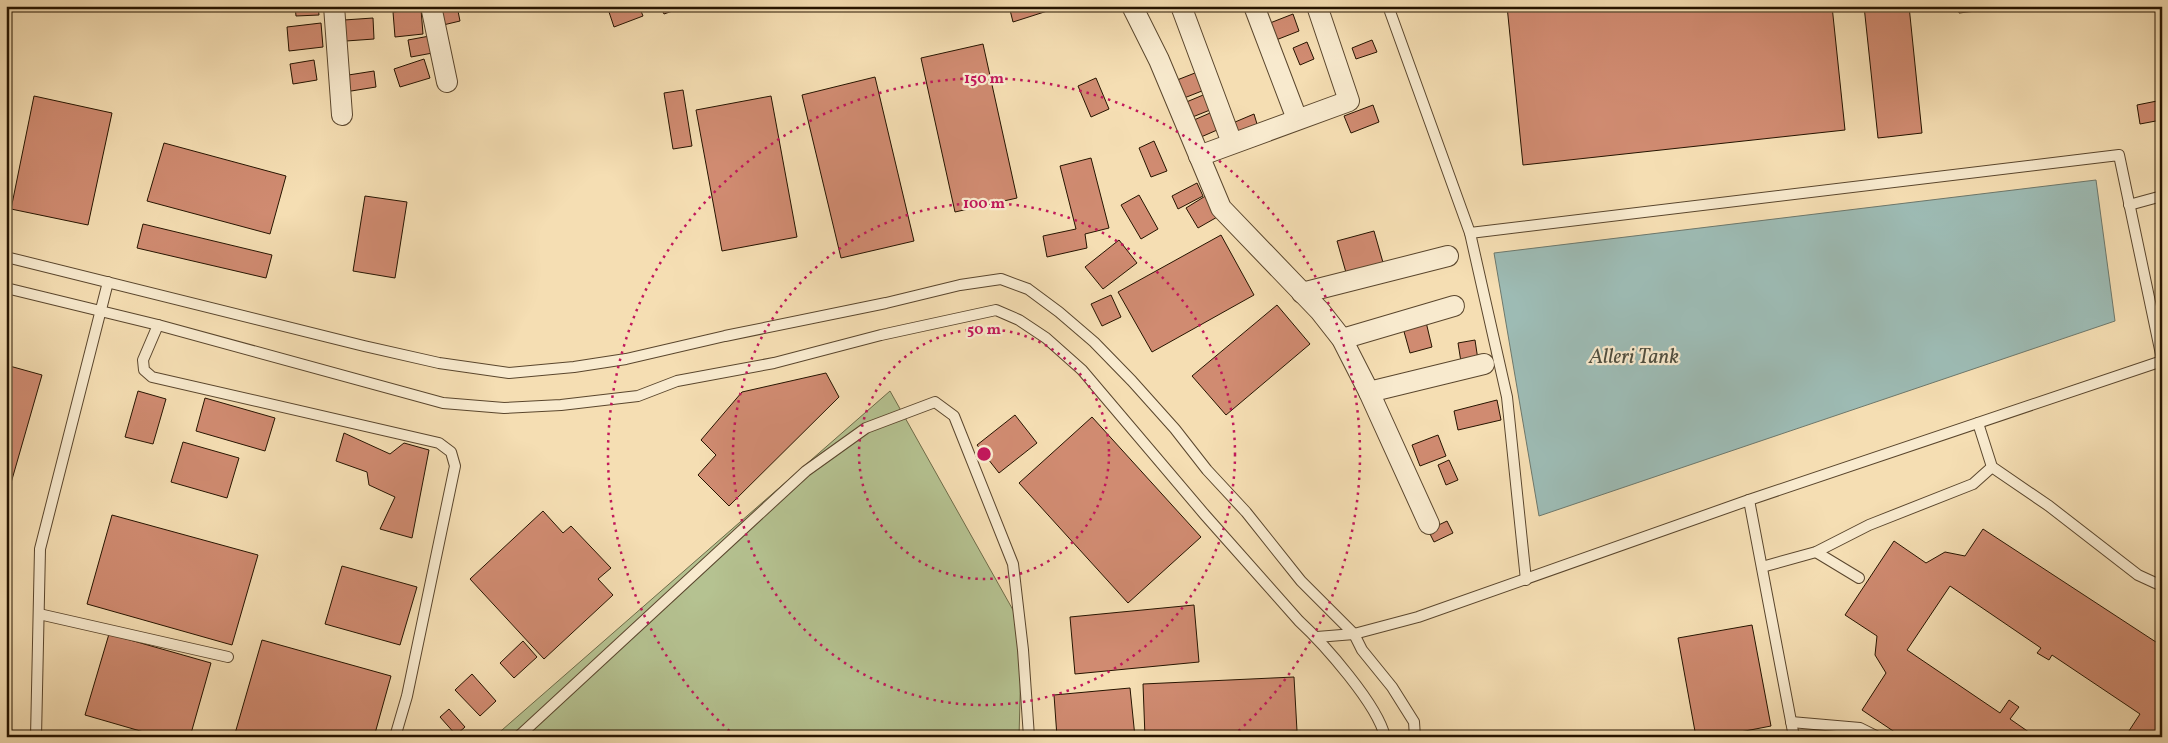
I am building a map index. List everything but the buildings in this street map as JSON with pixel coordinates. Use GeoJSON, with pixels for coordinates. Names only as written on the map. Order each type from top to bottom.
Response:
{"type":"FeatureCollection","features":[{"type":"Feature","properties":{"kind":"street"},"geometry":{"type":"LineString","coordinates":[[334,6],[342,115]]}},
{"type":"Feature","properties":{"kind":"street"},"geometry":{"type":"LineString","coordinates":[[431,6],[447,82]]}},
{"type":"Feature","properties":{"kind":"street"},"geometry":{"type":"LineString","coordinates":[[1132,6],[1159,60],[1221,208],[1320,311],[1342,339],[1369,392],[1429,524]]}},
{"type":"Feature","properties":{"kind":"street"},"geometry":{"type":"LineString","coordinates":[[1181,6],[1232,143]]}},
{"type":"Feature","properties":{"kind":"street"},"geometry":{"type":"LineString","coordinates":[[1254,6],[1297,119]]}},
{"type":"Feature","properties":{"kind":"street"},"geometry":{"type":"LineString","coordinates":[[1199,156],[1349,100],[1317,6]]}},
{"type":"Feature","properties":{"kind":"street"},"geometry":{"type":"LineString","coordinates":[[1302,293],[1448,256]]}},
{"type":"Feature","properties":{"kind":"street"},"geometry":{"type":"LineString","coordinates":[[1342,339],[1454,306]]}},
{"type":"Feature","properties":{"kind":"street"},"geometry":{"type":"LineString","coordinates":[[1369,392],[1484,364]]}},
{"type":"Feature","properties":{"kind":"lane"},"geometry":{"type":"LineString","coordinates":[[1388,6],[1470,233],[1507,397],[1526,580]]}},
{"type":"Feature","properties":{"kind":"lane"},"geometry":{"type":"LineString","coordinates":[[1317,637],[1354,634],[1418,617],[1749,500],[2162,360],[2119,155],[1470,233]]}},
{"type":"Feature","properties":{"kind":"lane"},"geometry":{"type":"LineString","coordinates":[[2130,205],[2162,196]]}},
{"type":"Feature","properties":{"kind":"lane"},"geometry":{"type":"LineString","coordinates":[[6,256],[364,346],[439,363],[509,373],[574,367],[626,359],[725,336],[886,303],[960,285],[1001,278],[1028,289],[1094,342],[1175,429],[1207,470],[1246,512],[1301,581],[1354,634],[1362,650],[1392,687],[1410,715],[1414,722],[1415,737]]}},
{"type":"Feature","properties":{"kind":"lane"},"geometry":{"type":"LineString","coordinates":[[36,737],[40,549],[108,282]]}},
{"type":"Feature","properties":{"kind":"lane"},"geometry":{"type":"LineString","coordinates":[[6,288],[158,325],[443,403],[504,408],[561,405],[638,396],[677,381],[774,363],[881,335],[996,310],[1019,320],[1046,338],[1082,370],[1205,515],[1300,621],[1317,637],[1364,696],[1385,737]]}},
{"type":"Feature","properties":{"kind":"lane"},"geometry":{"type":"LineString","coordinates":[[158,325],[143,360],[144,370],[152,377],[439,443],[451,452],[455,466],[407,696],[395,737]]}},
{"type":"Feature","properties":{"kind":"lane"},"geometry":{"type":"LineString","coordinates":[[518,737],[806,472],[866,428],[936,402],[954,416],[1013,564],[1023,650],[1029,737]]}},
{"type":"Feature","properties":{"kind":"lane"},"geometry":{"type":"LineString","coordinates":[[1978,423],[1992,467],[2049,506],[2138,575],[2162,586]]}},
{"type":"Feature","properties":{"kind":"lane"},"geometry":{"type":"LineString","coordinates":[[1762,567],[1816,552],[1869,525],[1973,484],[1992,467]]}},
{"type":"Feature","properties":{"kind":"lane"},"geometry":{"type":"LineString","coordinates":[[1749,500],[1794,737]]}},
{"type":"Feature","properties":{"kind":"lane"},"geometry":{"type":"LineString","coordinates":[[1816,552],[1859,578]]}},
{"type":"Feature","properties":{"kind":"lane"},"geometry":{"type":"LineString","coordinates":[[39,614],[228,657]]}},
{"type":"Feature","properties":{"kind":"lane"},"geometry":{"type":"LineString","coordinates":[[1791,722],[1860,728],[1878,737]]}},
{"type":"Feature","properties":{"kind":"green space"},"geometry":{"type":"Polygon","coordinates":[[[890,391],[1022,626],[1019,737],[494,737],[890,391]]]}},
{"type":"Feature","properties":{"kind":"water","name":"Alleri Tank"},"geometry":{"type":"Polygon","coordinates":[[[2096,180],[2115,321],[1539,516],[1494,253],[2096,180]]]}}]}
